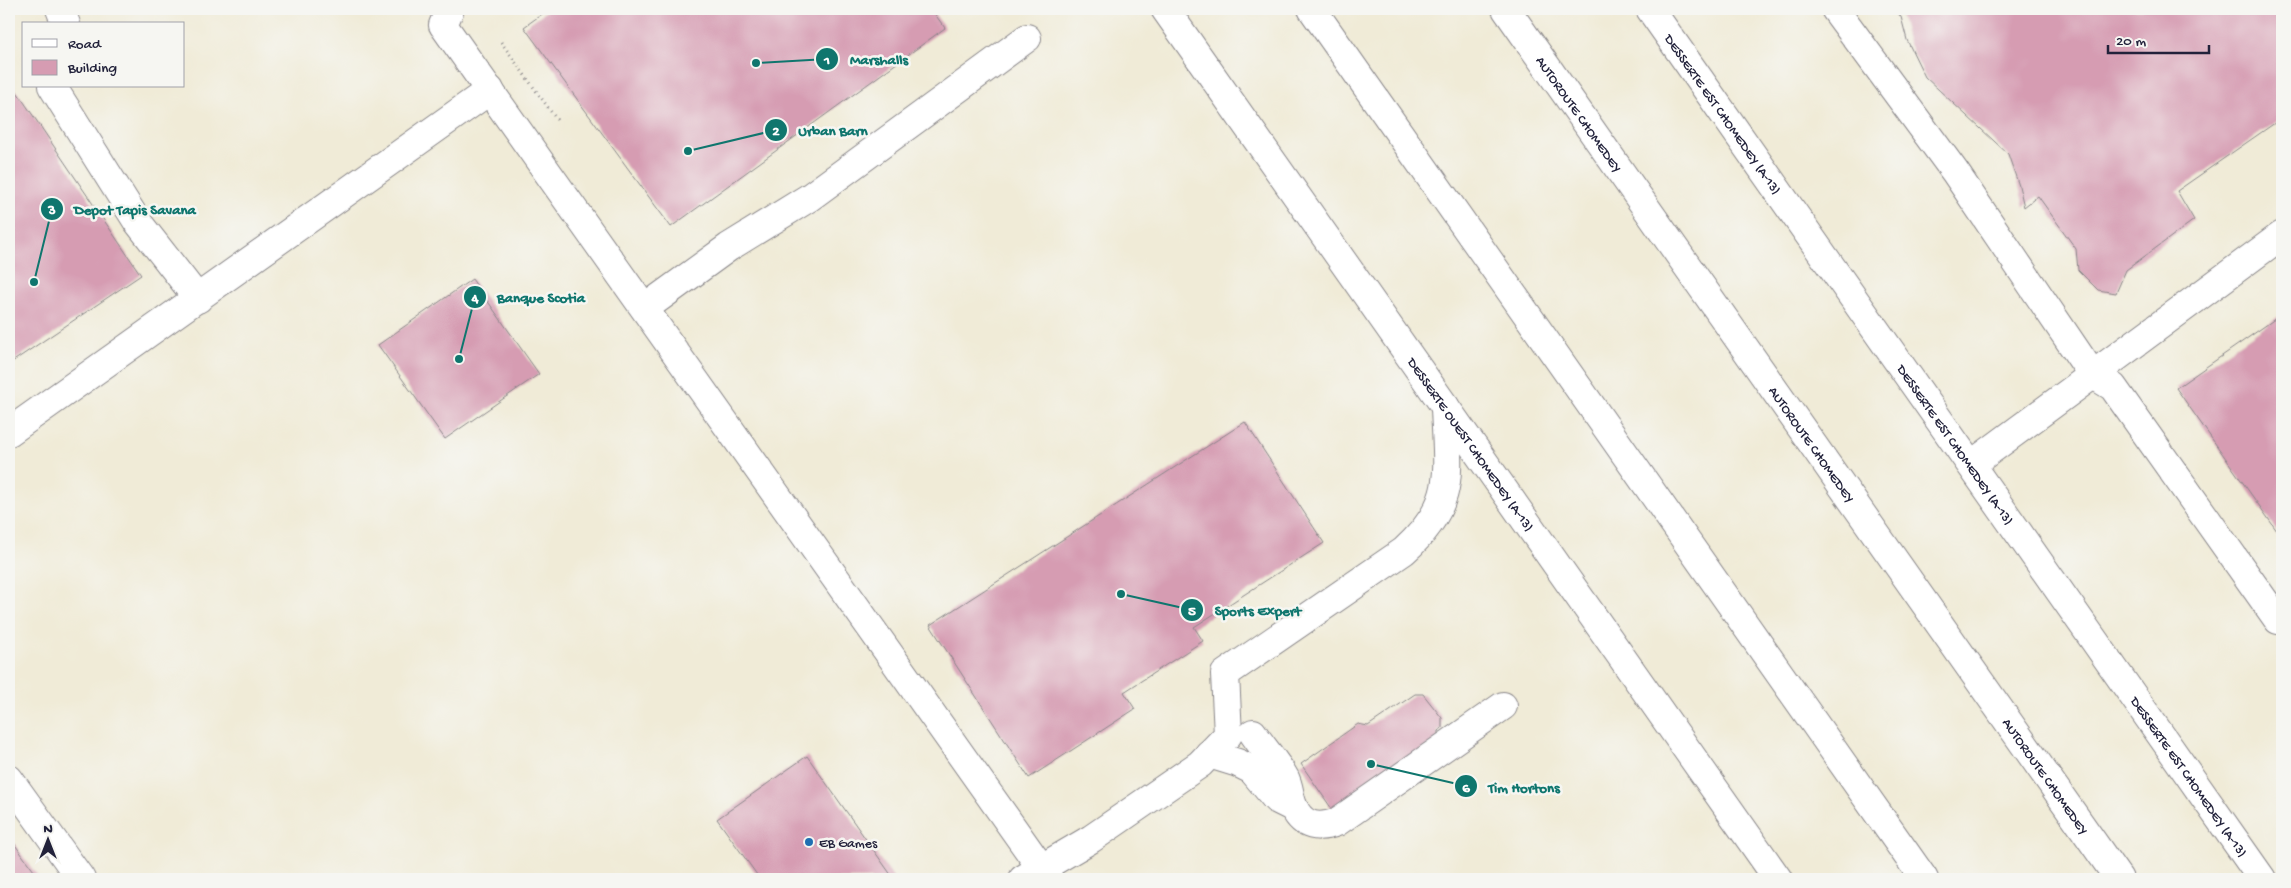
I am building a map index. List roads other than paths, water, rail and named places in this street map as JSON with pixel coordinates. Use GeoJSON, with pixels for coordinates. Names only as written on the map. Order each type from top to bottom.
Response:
{"type":"FeatureCollection","features":[{"type":"Feature","properties":{"kind":"main road"},"geometry":{"type":"LineString","coordinates":[[60,9],[65,22]]}},
{"type":"Feature","properties":{"kind":"main road"},"geometry":{"type":"LineString","coordinates":[[450,9],[443,25],[645,308],[1038,876],[1200,764],[1228,735],[1225,674],[1404,551],[1422,535],[1434,519],[1446,487],[1445,406]]}},
{"type":"Feature","properties":{"kind":"main road","name":"DESSERTE OUEST CHOMEDEY (A-13)"},"geometry":{"type":"LineString","coordinates":[[1165,9],[1778,879]]}},
{"type":"Feature","properties":{"kind":"main road"},"geometry":{"type":"LineString","coordinates":[[1312,9],[1924,879]]}},
{"type":"Feature","properties":{"kind":"main road","name":"AUTOROUTE CHOMEDEY"},"geometry":{"type":"LineString","coordinates":[[1506,9],[2119,879]]}},
{"type":"Feature","properties":{"kind":"main road","name":"DESSERTE EST CHOMEDEY (A-13)"},"geometry":{"type":"LineString","coordinates":[[1650,9],[1972,464],[2262,879]]}},
{"type":"Feature","properties":{"kind":"main road"},"geometry":{"type":"LineString","coordinates":[[1835,9],[1955,172],[2092,374],[2113,387],[2278,620]]}},
{"type":"Feature","properties":{"kind":"main road"},"geometry":{"type":"LineString","coordinates":[[645,308],[729,248],[810,197],[1027,38]]}},
{"type":"Feature","properties":{"kind":"main road"},"geometry":{"type":"LineString","coordinates":[[53,88],[137,221],[198,299]]}},
{"type":"Feature","properties":{"kind":"main road"},"geometry":{"type":"LineString","coordinates":[[9,432],[490,90]]}},
{"type":"Feature","properties":{"kind":"main road"},"geometry":{"type":"LineString","coordinates":[[1972,464],[2282,235]]}},
{"type":"Feature","properties":{"kind":"main road"},"geometry":{"type":"LineString","coordinates":[[1209,754],[1238,763],[1252,770],[1276,799],[1294,808],[1307,823],[1314,827],[1325,827],[1337,822],[1503,706]]}},
{"type":"Feature","properties":{"kind":"main road"},"geometry":{"type":"LineString","coordinates":[[1253,733],[1284,778],[1290,790],[1294,808]]}},
{"type":"Feature","properties":{"kind":"main road"},"geometry":{"type":"LineString","coordinates":[[9,779],[81,879]]}},
{"type":"Feature","properties":{"kind":"place","name":"Marshalls"},"geometry":{"type":"Point","coordinates":[756,63]}},
{"type":"Feature","properties":{"kind":"place","name":"Urban Barn"},"geometry":{"type":"Point","coordinates":[688,151]}},
{"type":"Feature","properties":{"kind":"place","name":"Depot Tapis Savana"},"geometry":{"type":"Point","coordinates":[34,282]}},
{"type":"Feature","properties":{"kind":"place","name":"Banque Scotia"},"geometry":{"type":"Point","coordinates":[459,359]}},
{"type":"Feature","properties":{"kind":"place","name":"Sports Expert"},"geometry":{"type":"Point","coordinates":[1121,594]}},
{"type":"Feature","properties":{"kind":"place","name":"Tim Hortons"},"geometry":{"type":"Point","coordinates":[1371,764]}},
{"type":"Feature","properties":{"kind":"place","name":"EB Games"},"geometry":{"type":"Point","coordinates":[809,842]}}]}
